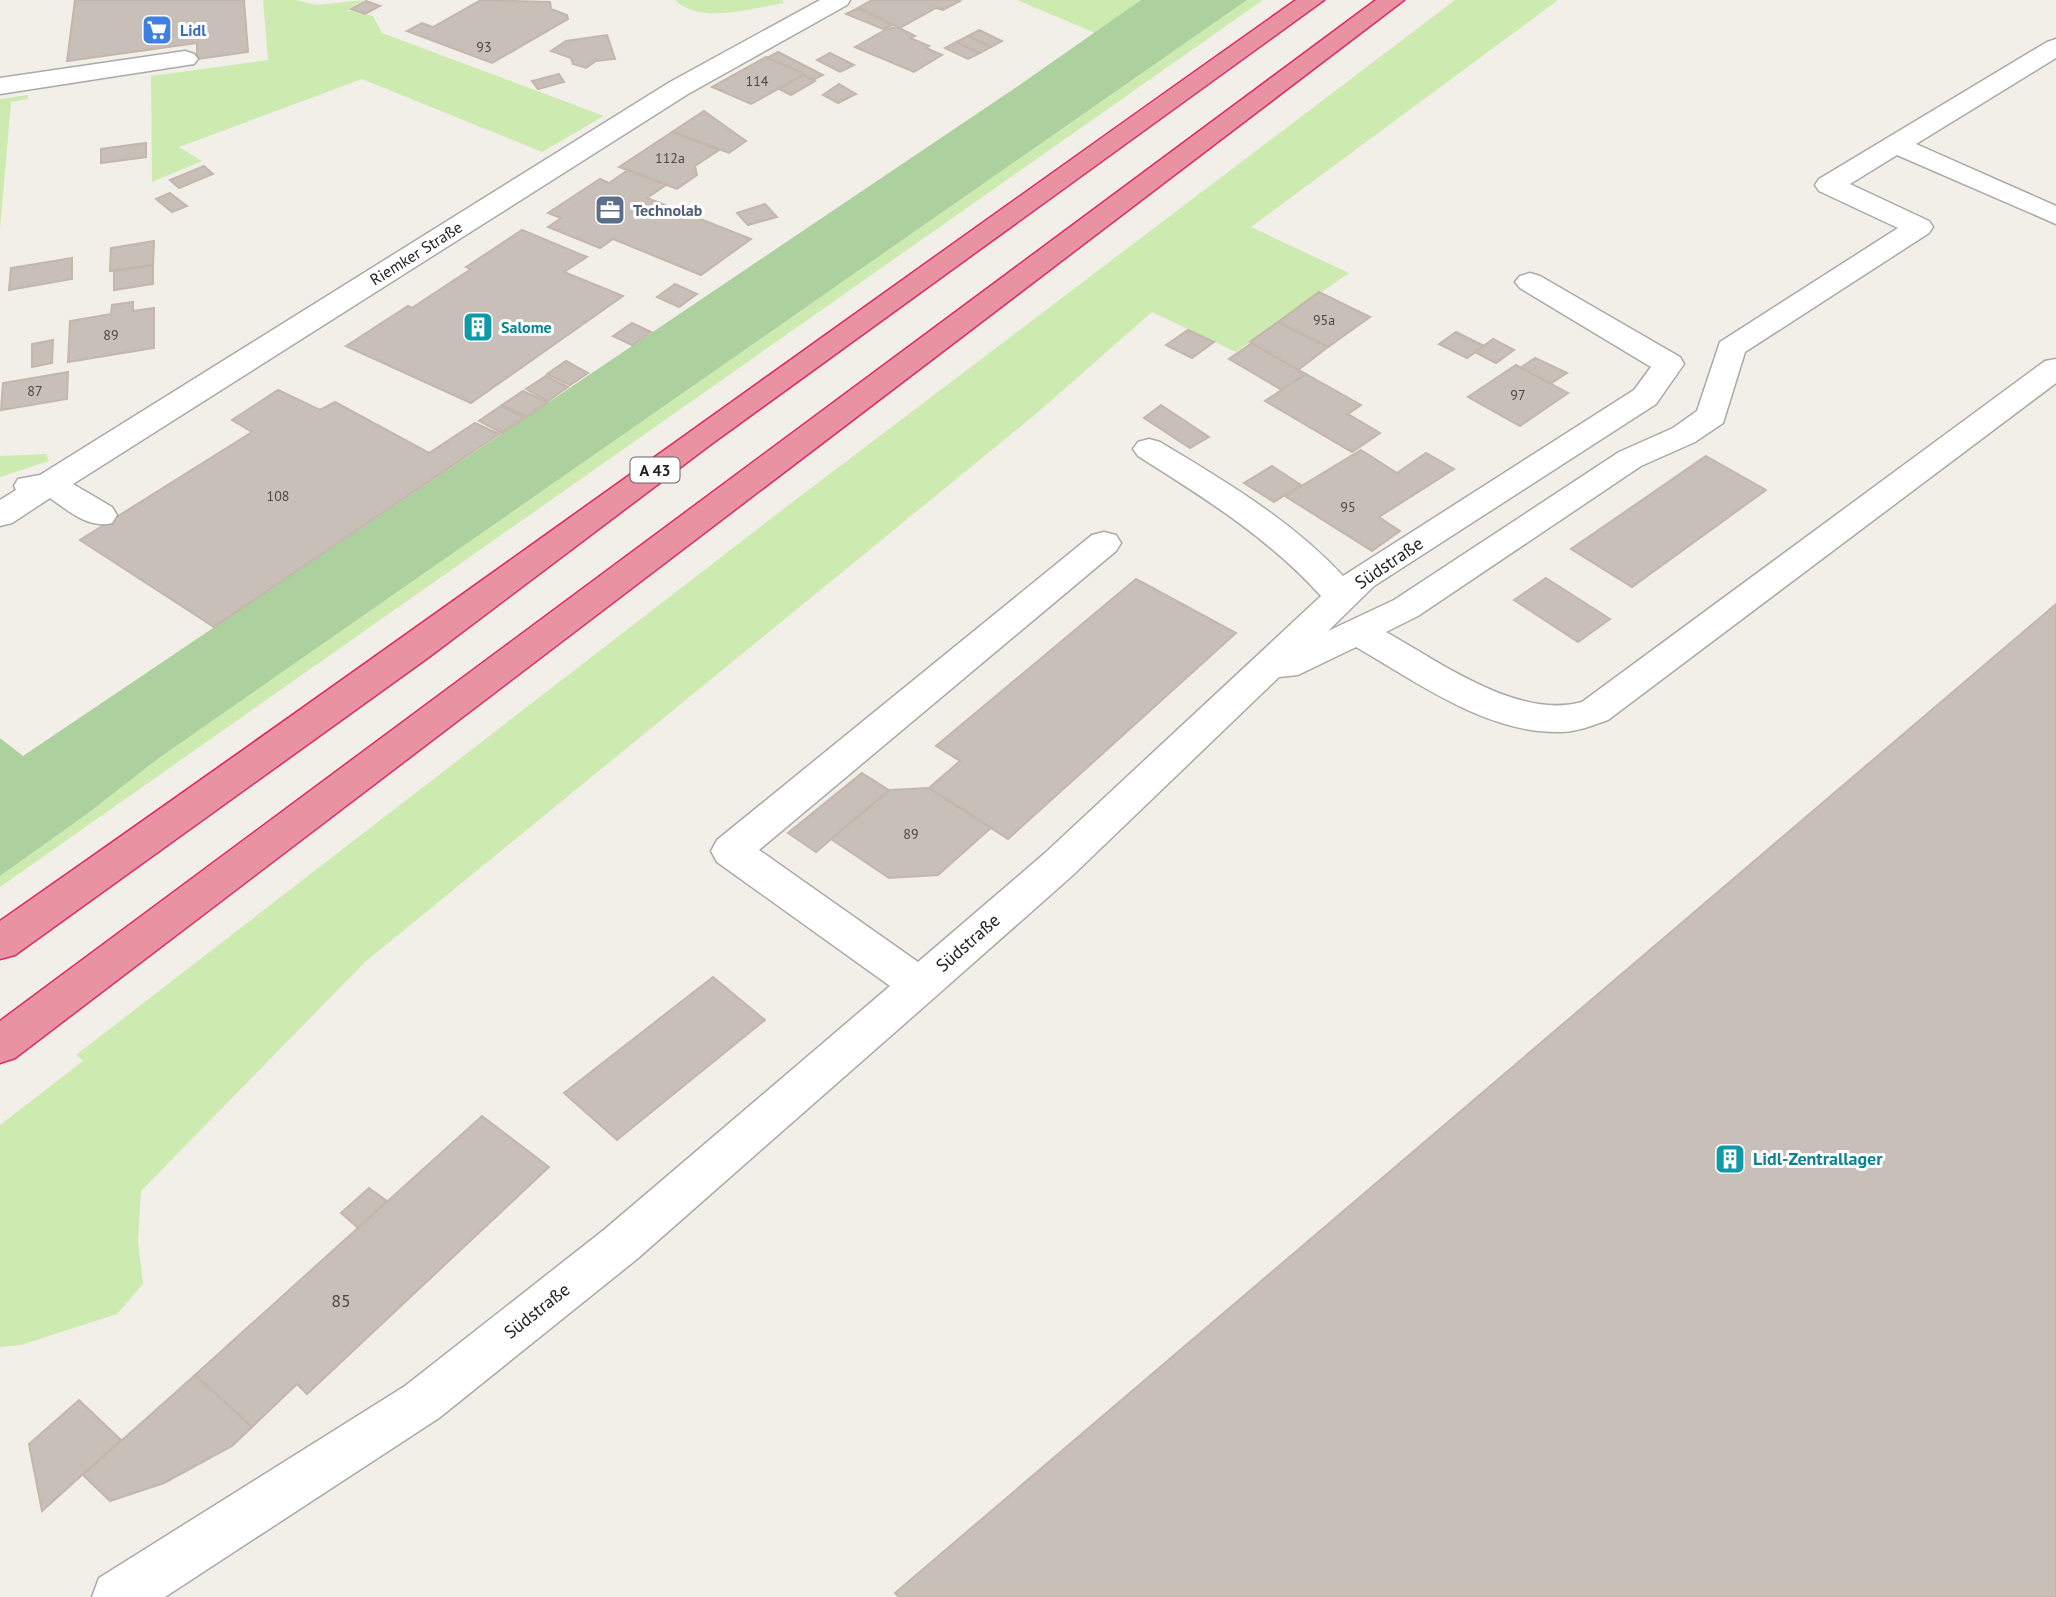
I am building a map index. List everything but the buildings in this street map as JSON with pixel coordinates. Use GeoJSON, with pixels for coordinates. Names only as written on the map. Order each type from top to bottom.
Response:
{"type":"FeatureCollection","features":[{"type":"Feature","properties":{"kind":"highway","name":"A 43"},"geometry":{"type":"LineString","coordinates":[[0,943],[405,656],[699,438],[1312,0]]}},
{"type":"Feature","properties":{"kind":"highway"},"geometry":{"type":"LineString","coordinates":[[0,1045],[1392,0]]}},
{"type":"Feature","properties":{"kind":"street","name":"Riemker Straße"},"geometry":{"type":"LineString","coordinates":[[0,515],[52,485],[679,88],[838,0]]}},
{"type":"Feature","properties":{"kind":"street"},"geometry":{"type":"LineString","coordinates":[[1255,680],[1406,608],[1630,459],[1684,435],[1712,416],[1731,348],[1919,227],[1829,185],[2056,47]]}},
{"type":"Feature","properties":{"kind":"street"},"geometry":{"type":"LineString","coordinates":[[0,86],[184,60]]}},
{"type":"Feature","properties":{"kind":"street"},"geometry":{"type":"LineString","coordinates":[[1896,145],[2056,216]]}},
{"type":"Feature","properties":{"kind":"street","name":"Südstraße"},"geometry":{"type":"LineString","coordinates":[[118,1597],[422,1402],[621,1244],[1059,864],[1362,578],[1645,397],[1669,363],[1530,282]]}},
{"type":"Feature","properties":{"kind":"street"},"geometry":{"type":"LineString","coordinates":[[1357,632],[1465,691],[1495,704],[1526,714],[1562,719],[1595,711],[2056,368]]}},
{"type":"Feature","properties":{"kind":"street"},"geometry":{"type":"LineString","coordinates":[[1149,449],[1286,539],[1316,566],[1342,597]]}},
{"type":"Feature","properties":{"kind":"street"},"geometry":{"type":"LineString","coordinates":[[0,488],[52,485],[100,515]]}},
{"type":"Feature","properties":{"kind":"street"},"geometry":{"type":"LineString","coordinates":[[920,985],[731,851],[1104,543]]}},
{"type":"Feature","properties":{"kind":"green space"},"geometry":{"type":"Polygon","coordinates":[[[263,0],[296,0],[316,5],[364,0],[347,10],[373,16],[382,33],[604,116],[542,152],[362,79],[179,147],[202,161],[152,182],[151,76],[268,60],[263,0]]]}},
{"type":"Feature","properties":{"kind":"green space"},"geometry":{"type":"Polygon","coordinates":[[[675,0],[782,0],[784,3],[742,11],[712,13],[686,8],[675,0]]]}},
{"type":"Feature","properties":{"kind":"green space"},"geometry":{"type":"Polygon","coordinates":[[[1017,0],[1141,0],[1095,33],[1017,0]]]}},
{"type":"Feature","properties":{"kind":"green space"},"geometry":{"type":"Polygon","coordinates":[[[1141,0],[1247,0],[159,758],[0,876],[0,738],[23,756],[1018,86],[1141,0]]]}},
{"type":"Feature","properties":{"kind":"green space"},"geometry":{"type":"Polygon","coordinates":[[[1247,0],[1263,0],[0,887],[0,876],[159,758],[1247,0]]]}},
{"type":"Feature","properties":{"kind":"green space"},"geometry":{"type":"Polygon","coordinates":[[[1455,0],[1558,0],[1251,227],[1349,273],[1236,352],[1152,312],[1037,413],[365,962],[141,1191],[138,1241],[143,1284],[117,1314],[21,1345],[0,1347],[0,1125],[83,1061],[76,1055],[786,507],[1455,0]]]}},
{"type":"Feature","properties":{"kind":"green space"},"geometry":{"type":"Polygon","coordinates":[[[28,95],[28,99],[11,102],[0,230],[0,99],[28,95]]]}},
{"type":"Feature","properties":{"kind":"green space"},"geometry":{"type":"Polygon","coordinates":[[[46,454],[49,461],[0,477],[0,456],[46,454]]]}},
{"type":"Feature","properties":{"kind":"place","name":"Lidl"},"geometry":{"type":"Point","coordinates":[157,30]}},
{"type":"Feature","properties":{"kind":"place","name":"Technolab"},"geometry":{"type":"Point","coordinates":[610,210]}},
{"type":"Feature","properties":{"kind":"place","name":"Salome"},"geometry":{"type":"Point","coordinates":[478,327]}},
{"type":"Feature","properties":{"kind":"place","name":"Lidl-Zentrallager"},"geometry":{"type":"Point","coordinates":[1730,1159]}}]}
